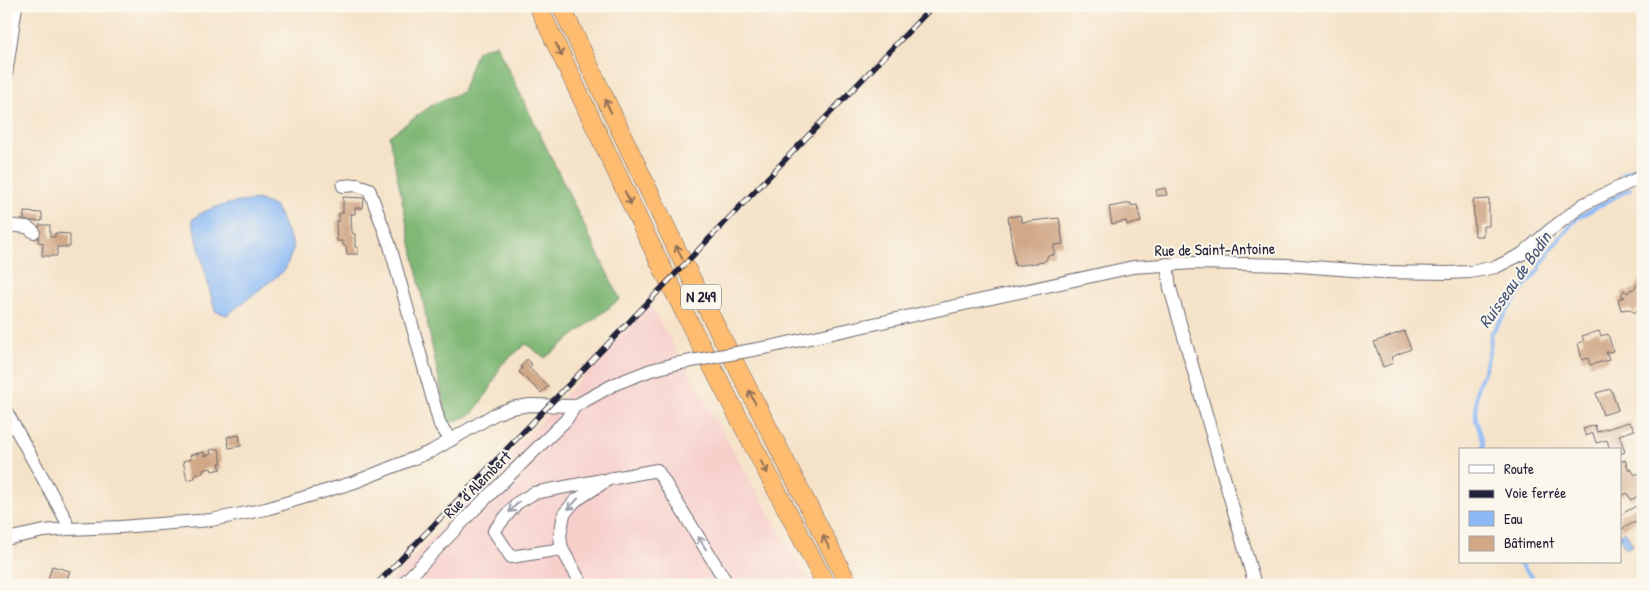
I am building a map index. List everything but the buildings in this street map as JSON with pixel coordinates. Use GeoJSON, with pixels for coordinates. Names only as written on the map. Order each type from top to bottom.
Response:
{"type":"FeatureCollection","features":[{"type":"Feature","properties":{"kind":"highway","name":"N 249"},"geometry":{"type":"LineString","coordinates":[[538,6],[675,293],[826,585]]}},
{"type":"Feature","properties":{"kind":"highway","name":"N 249"},"geometry":{"type":"LineString","coordinates":[[561,6],[679,254],[849,585]]}},
{"type":"Feature","properties":{"kind":"street"},"geometry":{"type":"LineString","coordinates":[[6,75],[16,6]]}},
{"type":"Feature","properties":{"kind":"street","name":"Rue de Saint-Antoine"},"geometry":{"type":"LineString","coordinates":[[575,406],[615,384],[651,370],[675,364],[768,347],[1125,269],[1194,263],[1286,265],[1380,272],[1447,274],[1478,271],[1496,267],[1522,254],[1584,204],[1643,176]]}},
{"type":"Feature","properties":{"kind":"street"},"geometry":{"type":"LineString","coordinates":[[344,186],[357,185],[369,189],[390,246],[440,425],[451,440]]}},
{"type":"Feature","properties":{"kind":"street"},"geometry":{"type":"LineString","coordinates":[[6,224],[27,227],[34,232]]}},
{"type":"Feature","properties":{"kind":"street"},"geometry":{"type":"LineString","coordinates":[[1167,264],[1170,288],[1255,585]]}},
{"type":"Feature","properties":{"kind":"street"},"geometry":{"type":"LineString","coordinates":[[6,539],[44,531],[211,520],[266,509],[355,482],[432,451],[495,414],[511,408],[530,405],[575,406]]}},
{"type":"Feature","properties":{"kind":"street","name":"Rue d’Alembert"},"geometry":{"type":"LineString","coordinates":[[402,585],[471,513],[566,420],[575,406]]}},
{"type":"Feature","properties":{"kind":"street"},"geometry":{"type":"LineString","coordinates":[[7,416],[66,520],[67,529]]}},
{"type":"Feature","properties":{"kind":"street"},"geometry":{"type":"LineString","coordinates":[[562,549],[511,558],[494,531],[517,502],[534,494],[658,470],[728,585]]}},
{"type":"Feature","properties":{"kind":"street"},"geometry":{"type":"LineString","coordinates":[[582,585],[562,549],[560,536],[564,514],[575,500],[609,479]]}},
{"type":"Feature","properties":{"kind":"shaded area"},"geometry":{"type":"Polygon","coordinates":[[[650,304],[810,585],[387,585],[650,304]]]}},
{"type":"Feature","properties":{"kind":"green space"},"geometry":{"type":"Polygon","coordinates":[[[496,44],[620,299],[545,358],[526,344],[501,365],[489,391],[472,414],[448,424],[389,136],[435,103],[462,92],[477,51],[496,44]]]}},
{"type":"Feature","properties":{"kind":"water"},"geometry":{"type":"Polygon","coordinates":[[[260,200],[276,207],[294,247],[285,270],[227,315],[215,311],[192,220],[207,210],[216,207],[260,200]]]}},
{"type":"Feature","properties":{"kind":"water"},"geometry":{"type":"Polygon","coordinates":[[[1625,531],[1633,545],[1626,549],[1622,542],[1622,533],[1625,531]]]}},
{"type":"Feature","properties":{"kind":"waterway","name":"Ruisseau de Bodin"},"geometry":{"type":"LineString","coordinates":[[1622,175],[1643,163]]}},
{"type":"Feature","properties":{"kind":"waterway","name":"Ruisseau de Bodin"},"geometry":{"type":"LineString","coordinates":[[1483,448],[1483,441],[1476,420],[1476,397],[1477,387],[1484,372],[1490,349],[1491,334],[1524,287],[1540,269],[1540,264],[1547,257],[1549,251],[1577,218],[1630,189]]}},
{"type":"Feature","properties":{"kind":"waterway","name":"Ruisseau de Bodin"},"geometry":{"type":"LineString","coordinates":[[1520,564],[1532,577],[1535,585]]}},
{"type":"Feature","properties":{"kind":"railway"},"geometry":{"type":"LineString","coordinates":[[376,585],[933,6]]}}]}
